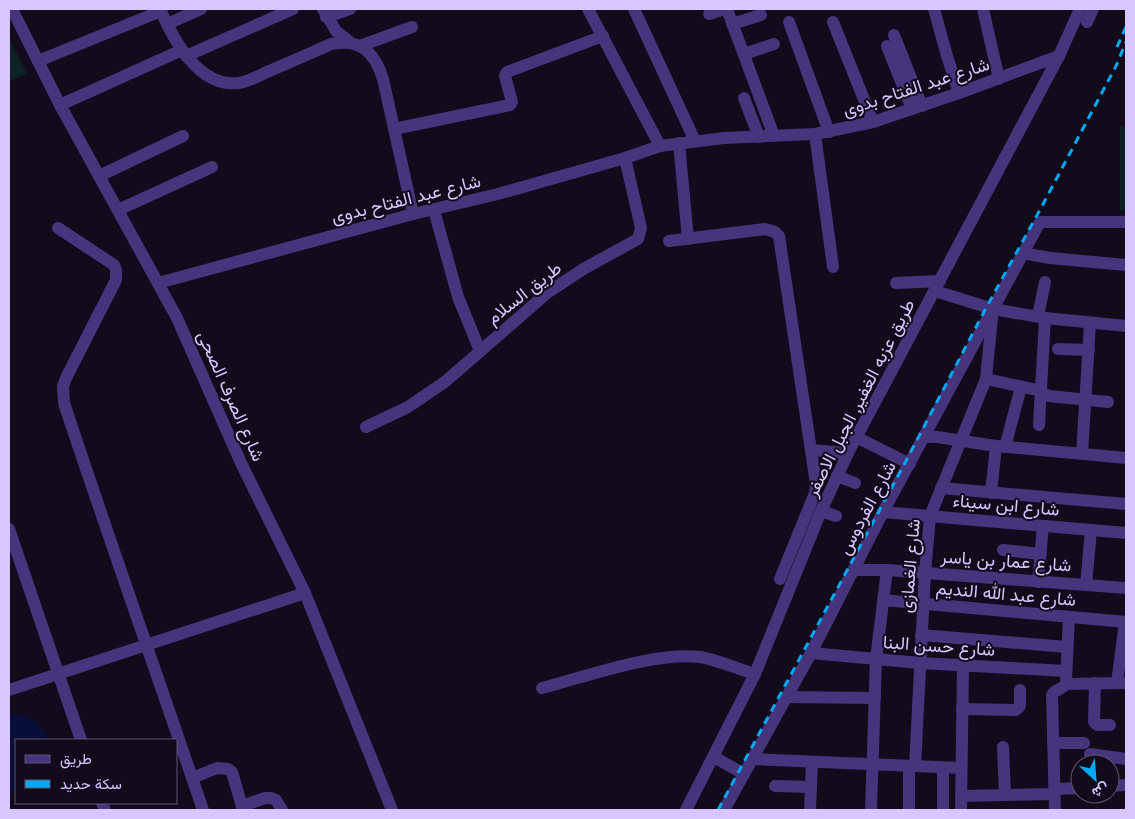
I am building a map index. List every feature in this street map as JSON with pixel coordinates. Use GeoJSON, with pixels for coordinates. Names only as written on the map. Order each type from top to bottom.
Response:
{"type":"FeatureCollection","features":[{"type":"Feature","properties":{"kind":"street","name":"شارع الصرف الصحى"},"geometry":{"type":"LineString","coordinates":[[12,9],[60,105],[177,318],[241,463],[305,593],[392,810]]}},
{"type":"Feature","properties":{"kind":"street"},"geometry":{"type":"LineString","coordinates":[[167,24],[201,9]]}},
{"type":"Feature","properties":{"kind":"street"},"geometry":{"type":"LineString","coordinates":[[60,105],[293,9]]}},
{"type":"Feature","properties":{"kind":"street"},"geometry":{"type":"LineString","coordinates":[[350,9],[324,13],[336,31],[368,51],[379,66],[413,214]]}},
{"type":"Feature","properties":{"kind":"street"},"geometry":{"type":"LineString","coordinates":[[588,9],[660,146]]}},
{"type":"Feature","properties":{"kind":"street"},"geometry":{"type":"LineString","coordinates":[[634,9],[696,140]]}},
{"type":"Feature","properties":{"kind":"street"},"geometry":{"type":"LineString","coordinates":[[709,14],[726,9],[774,136]]}},
{"type":"Feature","properties":{"kind":"street"},"geometry":{"type":"LineString","coordinates":[[934,9],[959,93]]}},
{"type":"Feature","properties":{"kind":"street"},"geometry":{"type":"LineString","coordinates":[[983,9],[999,79]]}},
{"type":"Feature","properties":{"kind":"street"},"geometry":{"type":"LineString","coordinates":[[38,61],[161,10],[184,53],[198,68],[213,79],[222,82],[242,83],[331,44],[340,42],[356,44],[412,27]]}},
{"type":"Feature","properties":{"kind":"street","name":"طريق عزبه الغفير, الجبل الاصفر"},"geometry":{"type":"LineString","coordinates":[[686,810],[755,674],[821,511],[856,437],[1059,56],[1086,13]]}},
{"type":"Feature","properties":{"kind":"street"},"geometry":{"type":"LineString","coordinates":[[732,24],[761,15]]}},
{"type":"Feature","properties":{"kind":"street"},"geometry":{"type":"LineString","coordinates":[[789,22],[829,132]]}},
{"type":"Feature","properties":{"kind":"street"},"geometry":{"type":"LineString","coordinates":[[833,22],[873,122]]}},
{"type":"Feature","properties":{"kind":"street"},"geometry":{"type":"LineString","coordinates":[[894,35],[917,108]]}},
{"type":"Feature","properties":{"kind":"street"},"geometry":{"type":"LineString","coordinates":[[394,129],[510,104],[512,102],[505,76],[507,72],[603,36]]}},
{"type":"Feature","properties":{"kind":"street"},"geometry":{"type":"LineString","coordinates":[[744,54],[774,44]]}},
{"type":"Feature","properties":{"kind":"street"},"geometry":{"type":"LineString","coordinates":[[887,46],[917,108]]}},
{"type":"Feature","properties":{"kind":"street","name":"شارع عبد الفتاح بدوى"},"geometry":{"type":"LineString","coordinates":[[158,283],[413,214],[498,194],[660,146],[696,140],[815,134],[873,122],[999,79],[1059,56]]}},
{"type":"Feature","properties":{"kind":"street"},"geometry":{"type":"LineString","coordinates":[[744,98],[759,137]]}},
{"type":"Feature","properties":{"kind":"street"},"geometry":{"type":"LineString","coordinates":[[815,134],[833,267]]}},
{"type":"Feature","properties":{"kind":"street"},"geometry":{"type":"LineString","coordinates":[[99,176],[183,136]]}},
{"type":"Feature","properties":{"kind":"street"},"geometry":{"type":"LineString","coordinates":[[679,142],[688,239]]}},
{"type":"Feature","properties":{"kind":"street","name":"طريق السلام"},"geometry":{"type":"LineString","coordinates":[[366,427],[428,394],[547,293],[585,268],[638,239],[641,234],[641,228],[624,158]]}},
{"type":"Feature","properties":{"kind":"street"},"geometry":{"type":"LineString","coordinates":[[118,210],[212,167]]}},
{"type":"Feature","properties":{"kind":"street"},"geometry":{"type":"LineString","coordinates":[[434,210],[458,297],[480,351]]}},
{"type":"Feature","properties":{"kind":"street","name":"شارع الفردوس"},"geometry":{"type":"LineString","coordinates":[[724,810],[811,653],[884,512],[1040,222],[1126,222]]}},
{"type":"Feature","properties":{"kind":"street"},"geometry":{"type":"LineString","coordinates":[[58,228],[114,265],[116,270],[116,280],[66,378],[62,394],[145,645],[170,710],[203,810]]}},
{"type":"Feature","properties":{"kind":"street"},"geometry":{"type":"LineString","coordinates":[[670,241],[766,229],[776,232],[779,236],[816,489],[780,580]]}},
{"type":"Feature","properties":{"kind":"street"},"geometry":{"type":"LineString","coordinates":[[1022,254],[1126,265]]}},
{"type":"Feature","properties":{"kind":"street"},"geometry":{"type":"LineString","coordinates":[[1039,425],[1042,317],[1045,282]]}},
{"type":"Feature","properties":{"kind":"street"},"geometry":{"type":"LineString","coordinates":[[896,283],[938,286],[993,309],[1042,317],[1126,326]]}},
{"type":"Feature","properties":{"kind":"street","name":"شارع الغمازى"},"geometry":{"type":"LineString","coordinates":[[909,810],[930,516],[986,379],[993,309]]}},
{"type":"Feature","properties":{"kind":"street"},"geometry":{"type":"LineString","coordinates":[[1082,454],[1090,323]]}},
{"type":"Feature","properties":{"kind":"street"},"geometry":{"type":"LineString","coordinates":[[1058,349],[1089,350]]}},
{"type":"Feature","properties":{"kind":"street"},"geometry":{"type":"LineString","coordinates":[[986,379],[1041,391],[1049,396],[1108,402]]}},
{"type":"Feature","properties":{"kind":"street"},"geometry":{"type":"LineString","coordinates":[[991,493],[1000,446],[1021,387]]}},
{"type":"Feature","properties":{"kind":"street"},"geometry":{"type":"LineString","coordinates":[[856,437],[910,464]]}},
{"type":"Feature","properties":{"kind":"street"},"geometry":{"type":"LineString","coordinates":[[925,437],[1126,458]]}},
{"type":"Feature","properties":{"kind":"street"},"geometry":{"type":"LineString","coordinates":[[811,450],[848,453]]}},
{"type":"Feature","properties":{"kind":"street"},"geometry":{"type":"LineString","coordinates":[[837,476],[855,483]]}},
{"type":"Feature","properties":{"kind":"street"},"geometry":{"type":"LineString","coordinates":[[941,488],[1126,504]]}},
{"type":"Feature","properties":{"kind":"street"},"geometry":{"type":"LineString","coordinates":[[821,511],[836,516]]}},
{"type":"Feature","properties":{"kind":"street","name":"شارع ابن سيناء"},"geometry":{"type":"LineString","coordinates":[[884,512],[1126,533]]}},
{"type":"Feature","properties":{"kind":"street"},"geometry":{"type":"LineString","coordinates":[[1038,582],[1043,526]]}},
{"type":"Feature","properties":{"kind":"street"},"geometry":{"type":"LineString","coordinates":[[9,529],[81,739]]}},
{"type":"Feature","properties":{"kind":"street"},"geometry":{"type":"LineString","coordinates":[[1086,585],[1091,530]]}},
{"type":"Feature","properties":{"kind":"street"},"geometry":{"type":"LineString","coordinates":[[1003,550],[1041,554]]}},
{"type":"Feature","properties":{"kind":"street","name":"شارع عمار بن ياسر"},"geometry":{"type":"LineString","coordinates":[[854,570],[925,572],[1126,588]]}},
{"type":"Feature","properties":{"kind":"street"},"geometry":{"type":"LineString","coordinates":[[871,810],[876,659],[887,570]]}},
{"type":"Feature","properties":{"kind":"street"},"geometry":{"type":"LineString","coordinates":[[9,690],[305,593]]}},
{"type":"Feature","properties":{"kind":"street","name":"شارع عبد الله النديم"},"geometry":{"type":"LineString","coordinates":[[883,600],[1126,622]]}},
{"type":"Feature","properties":{"kind":"street"},"geometry":{"type":"LineString","coordinates":[[1055,810],[1052,695],[1056,690],[1062,688],[1066,677],[1069,618]]}},
{"type":"Feature","properties":{"kind":"street"},"geometry":{"type":"LineString","coordinates":[[1122,683],[1126,622]]}},
{"type":"Feature","properties":{"kind":"street"},"geometry":{"type":"LineString","coordinates":[[921,635],[1067,647]]}},
{"type":"Feature","properties":{"kind":"street","name":"شارع حسن البنا"},"geometry":{"type":"LineString","coordinates":[[811,653],[963,666],[1066,677],[1095,683],[1122,683]]}},
{"type":"Feature","properties":{"kind":"street"},"geometry":{"type":"LineString","coordinates":[[542,688],[624,666],[679,658],[703,658],[755,674]]}},
{"type":"Feature","properties":{"kind":"street"},"geometry":{"type":"LineString","coordinates":[[961,810],[963,666]]}},
{"type":"Feature","properties":{"kind":"street"},"geometry":{"type":"LineString","coordinates":[[1095,683],[1094,722],[1097,725],[1110,725]]}},
{"type":"Feature","properties":{"kind":"street"},"geometry":{"type":"LineString","coordinates":[[962,709],[1016,710],[1020,706],[1020,690]]}},
{"type":"Feature","properties":{"kind":"street"},"geometry":{"type":"LineString","coordinates":[[786,697],[874,698]]}},
{"type":"Feature","properties":{"kind":"street"},"geometry":{"type":"LineString","coordinates":[[1053,744],[1087,749],[1126,759]]}},
{"type":"Feature","properties":{"kind":"street"},"geometry":{"type":"LineString","coordinates":[[1003,747],[1005,795]]}},
{"type":"Feature","properties":{"kind":"street"},"geometry":{"type":"LineString","coordinates":[[714,757],[744,774]]}},
{"type":"Feature","properties":{"kind":"street"},"geometry":{"type":"LineString","coordinates":[[752,758],[961,768]]}},
{"type":"Feature","properties":{"kind":"street"},"geometry":{"type":"LineString","coordinates":[[810,810],[812,762]]}},
{"type":"Feature","properties":{"kind":"street"},"geometry":{"type":"LineString","coordinates":[[192,778],[217,768],[228,768],[232,772],[243,808],[270,798],[276,800],[282,810]]}},
{"type":"Feature","properties":{"kind":"street"},"geometry":{"type":"LineString","coordinates":[[943,768],[943,810]]}},
{"type":"Feature","properties":{"kind":"street"},"geometry":{"type":"LineString","coordinates":[[775,786],[811,788]]}},
{"type":"Feature","properties":{"kind":"street"},"geometry":{"type":"LineString","coordinates":[[961,796],[1005,795],[1070,790]]}},
{"type":"Feature","properties":{"kind":"green space"},"geometry":{"type":"Polygon","coordinates":[[[9,38],[27,74],[9,81],[9,38]]]}},
{"type":"Feature","properties":{"kind":"green space"},"geometry":{"type":"Polygon","coordinates":[[[1120,126],[1126,127],[1126,210],[1120,210],[1120,126]]]}},
{"type":"Feature","properties":{"kind":"shaded area"},"geometry":{"type":"Polygon","coordinates":[[[9,714],[15,714],[33,720],[42,728],[48,739],[15,739],[15,791],[9,791],[9,714]]]}},
{"type":"Feature","properties":{"kind":"railway"},"geometry":{"type":"LineString","coordinates":[[1117,47],[1126,27]]}},
{"type":"Feature","properties":{"kind":"railway"},"geometry":{"type":"LineString","coordinates":[[718,810],[1041,208],[1116,66],[1126,42]]}}]}
